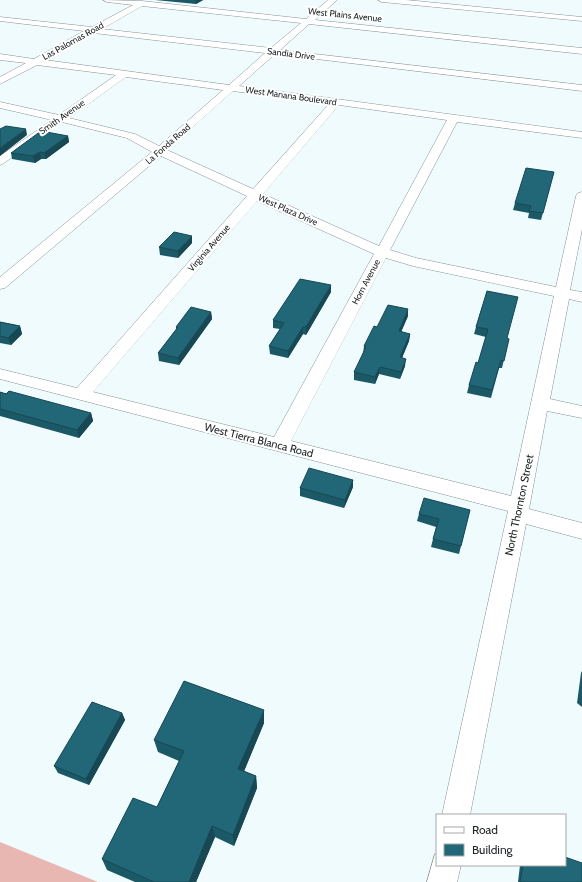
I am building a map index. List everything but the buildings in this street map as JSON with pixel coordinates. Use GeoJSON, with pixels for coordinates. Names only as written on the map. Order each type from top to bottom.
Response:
{"type":"FeatureCollection","features":[{"type":"Feature","properties":{"kind":"street","name":"West Plains Avenue"},"geometry":{"type":"LineString","coordinates":[[106,0],[143,2],[582,51]]}},
{"type":"Feature","properties":{"kind":"street","name":"La Fonda Road"},"geometry":{"type":"LineString","coordinates":[[0,285],[160,151],[230,88],[333,0]]}},
{"type":"Feature","properties":{"kind":"street"},"geometry":{"type":"LineString","coordinates":[[382,0],[582,19]]}},
{"type":"Feature","properties":{"kind":"street","name":"Las Palomas Road"},"geometry":{"type":"LineString","coordinates":[[0,81],[143,2]]}},
{"type":"Feature","properties":{"kind":"street","name":"Sandia Drive"},"geometry":{"type":"LineString","coordinates":[[0,19],[582,88]]}},
{"type":"Feature","properties":{"kind":"street","name":"West Manana Boulevard"},"geometry":{"type":"LineString","coordinates":[[0,57],[582,135]]}},
{"type":"Feature","properties":{"kind":"street","name":"Smith Avenue"},"geometry":{"type":"LineString","coordinates":[[0,161],[124,74]]}},
{"type":"Feature","properties":{"kind":"street","name":"Virginia Avenue"},"geometry":{"type":"LineString","coordinates":[[81,395],[336,102]]}},
{"type":"Feature","properties":{"kind":"street","name":"West Plaza Drive"},"geometry":{"type":"LineString","coordinates":[[0,105],[131,136],[160,151],[381,252],[413,262],[582,298]]}},
{"type":"Feature","properties":{"kind":"street","name":"Horn Avenue"},"geometry":{"type":"LineString","coordinates":[[279,445],[454,118]]}},
{"type":"Feature","properties":{"kind":"street","name":"North Thornton Street"},"geometry":{"type":"LineString","coordinates":[[456,814],[561,293],[581,208]]}},
{"type":"Feature","properties":{"kind":"street","name":"West Tierra Blanca Road"},"geometry":{"type":"LineString","coordinates":[[0,374],[279,445],[518,510],[582,531]]}},
{"type":"Feature","properties":{"kind":"street"},"geometry":{"type":"LineString","coordinates":[[539,403],[582,412]]}},
{"type":"Feature","properties":{"kind":"street"},"geometry":{"type":"LineString","coordinates":[[442,882],[446,866]]}},
{"type":"Feature","properties":{"kind":"shaded area"},"geometry":{"type":"Polygon","coordinates":[[[0,842],[98,882],[0,882],[0,842]]]}}]}
